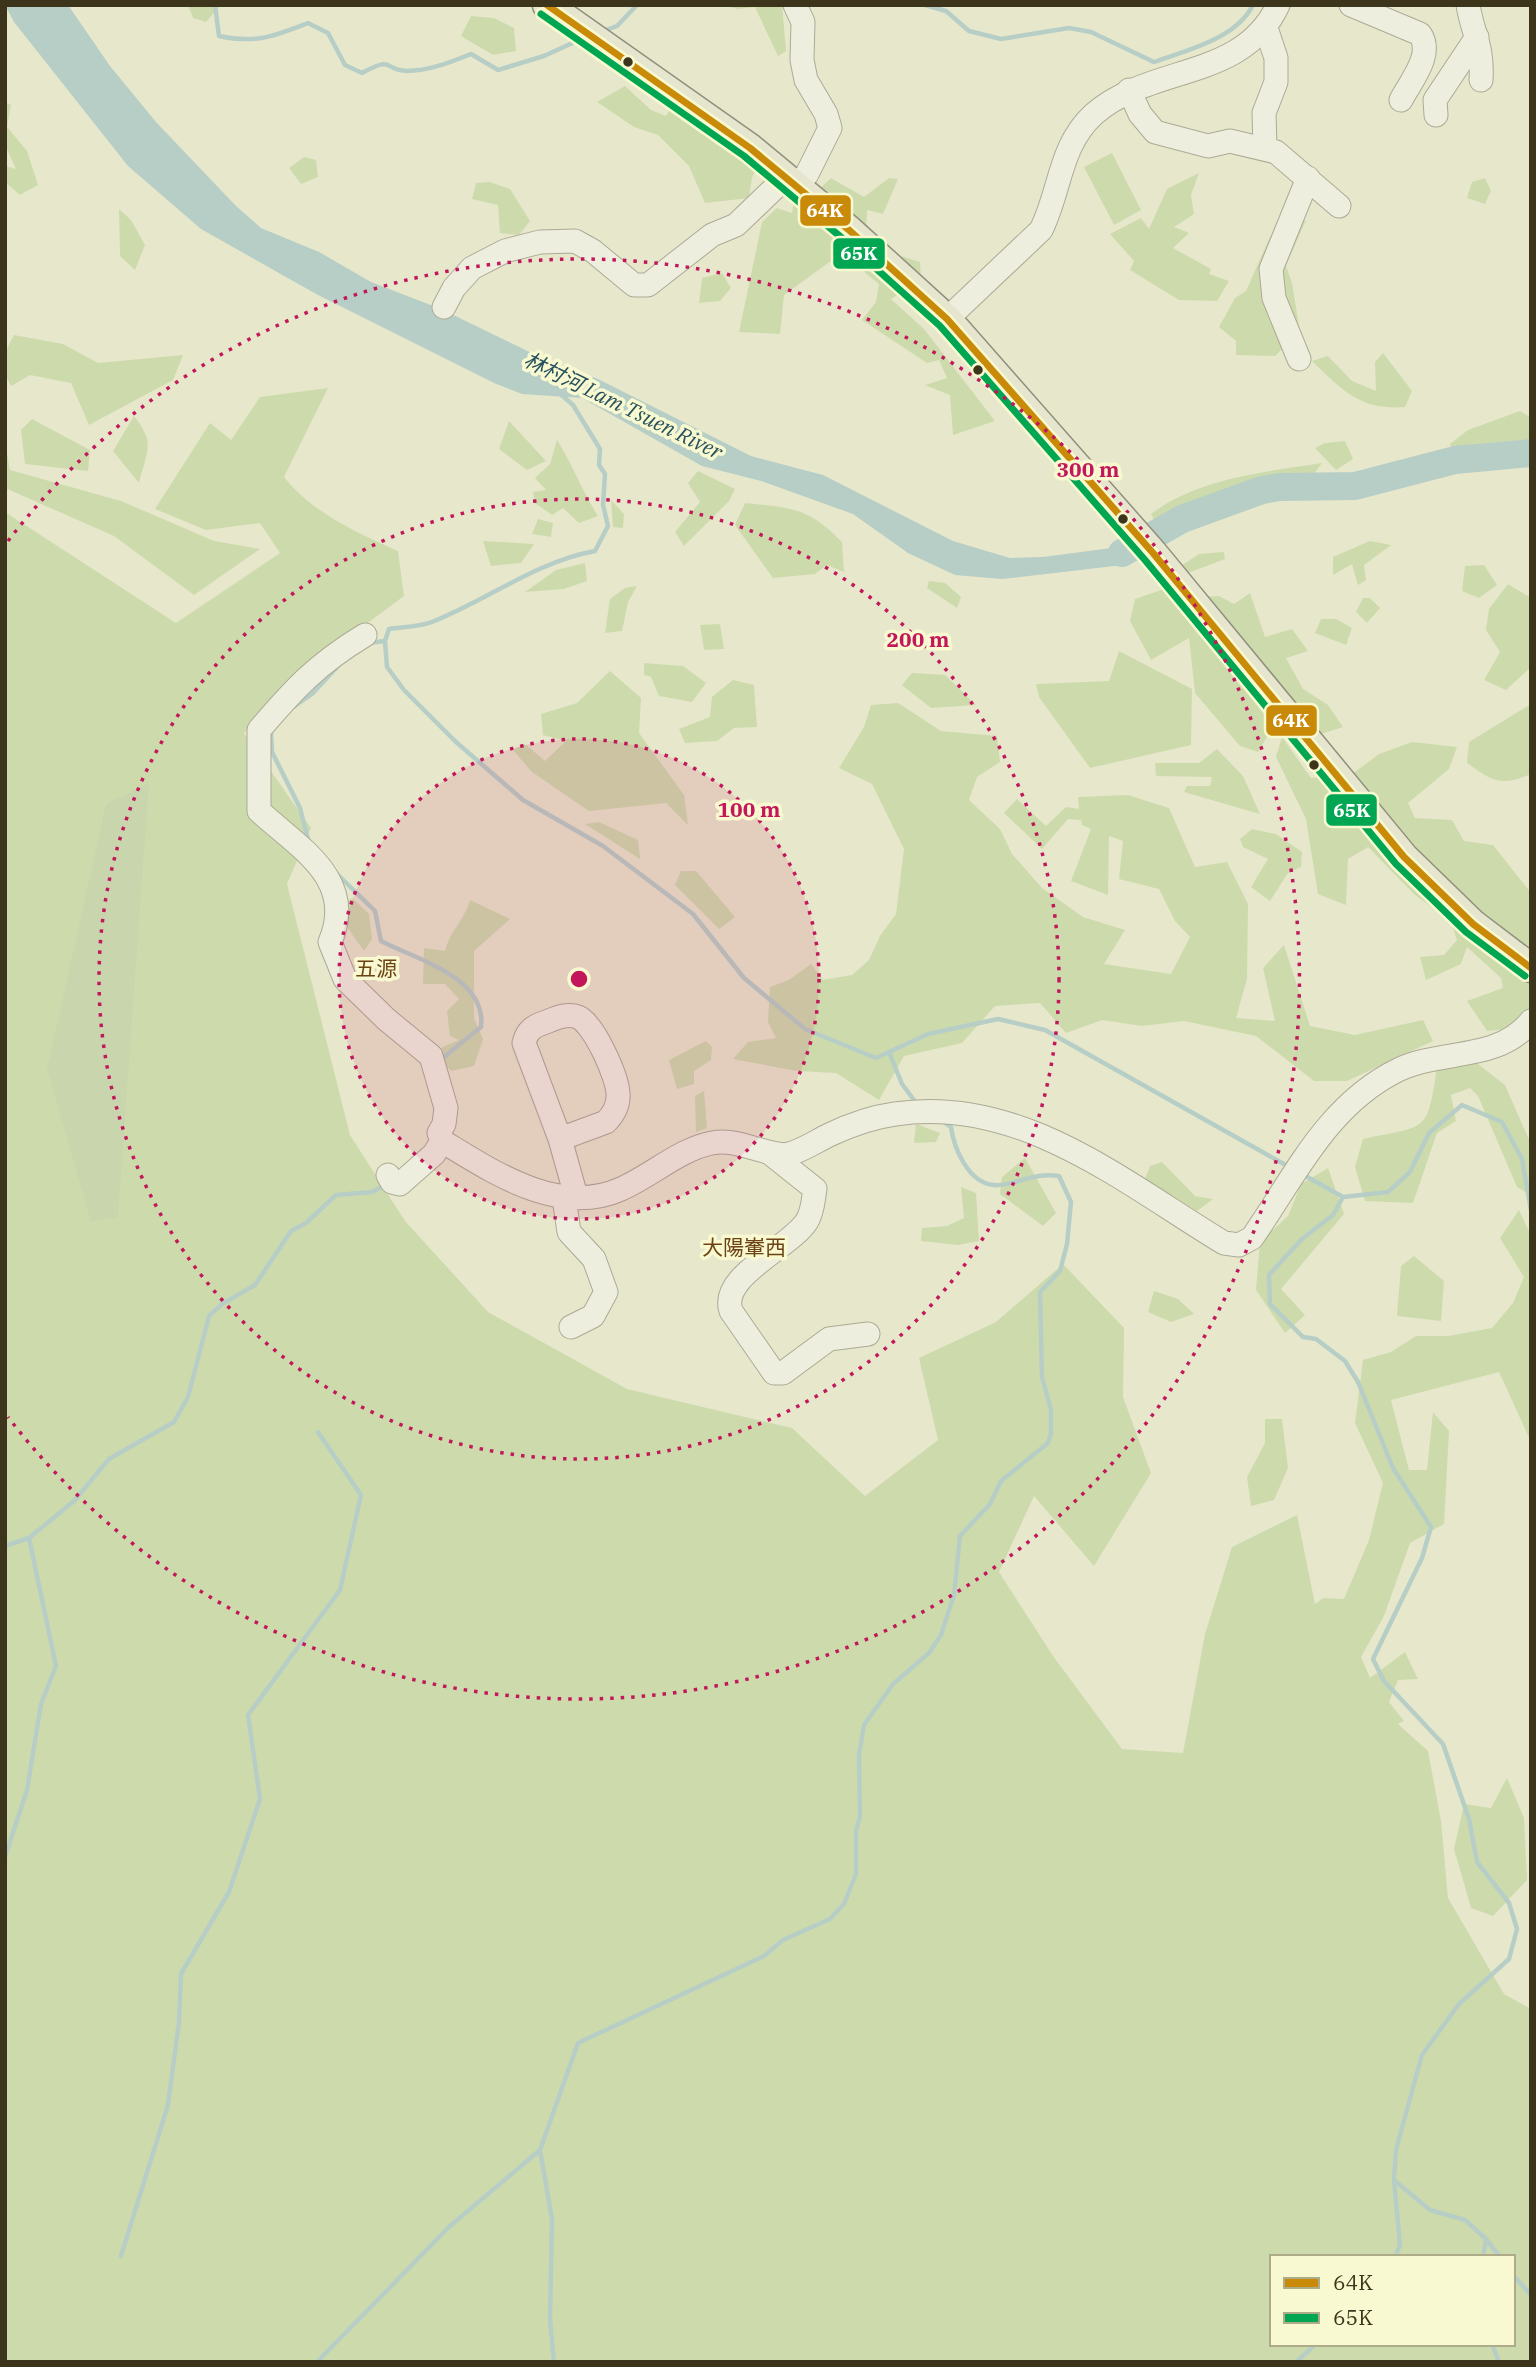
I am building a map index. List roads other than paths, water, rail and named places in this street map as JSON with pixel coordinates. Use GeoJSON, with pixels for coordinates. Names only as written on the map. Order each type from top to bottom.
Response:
{"type":"FeatureCollection","features":[{"type":"Feature","properties":{"kind":"main road"},"geometry":{"type":"LineString","coordinates":[[560,12],[791,182],[849,230],[947,319],[1153,553],[1404,857],[1473,924],[1531,968]]}},
{"type":"Feature","properties":{"kind":"street"},"geometry":{"type":"LineString","coordinates":[[444,307],[454,288],[472,268],[505,251],[549,241],[568,240],[584,245],[634,285],[648,285],[712,235],[736,225],[791,182],[807,174],[830,128],[826,114],[806,80],[802,60],[803,22],[795,5]]}},
{"type":"Feature","properties":{"kind":"street"},"geometry":{"type":"LineString","coordinates":[[947,319],[1041,230],[1049,214],[1064,155],[1093,116],[1129,90],[1230,56],[1246,48],[1266,28],[1278,5]]}},
{"type":"Feature","properties":{"kind":"street"},"geometry":{"type":"LineString","coordinates":[[1351,5],[1420,34],[1424,40],[1426,53],[1401,100]]}},
{"type":"Feature","properties":{"kind":"street"},"geometry":{"type":"LineString","coordinates":[[1468,5],[1469,18],[1477,37],[1482,61],[1481,80]]}},
{"type":"Feature","properties":{"kind":"street"},"geometry":{"type":"LineString","coordinates":[[1265,148],[1264,113],[1276,82],[1276,58],[1266,28]]}},
{"type":"Feature","properties":{"kind":"street"},"geometry":{"type":"LineString","coordinates":[[1436,115],[1435,100],[1477,37]]}},
{"type":"Feature","properties":{"kind":"street"},"geometry":{"type":"LineString","coordinates":[[1129,90],[1140,114],[1155,132],[1208,146],[1230,141],[1265,148],[1308,178],[1339,206]]}},
{"type":"Feature","properties":{"kind":"street"},"geometry":{"type":"LineString","coordinates":[[1299,359],[1274,298],[1271,269],[1308,178]]}},
{"type":"Feature","properties":{"kind":"street"},"geometry":{"type":"LineString","coordinates":[[365,635],[328,657],[301,681],[259,730],[259,811],[323,869],[333,884],[337,926],[330,942],[345,979],[386,1019],[431,1056],[446,1108],[444,1124],[439,1133],[442,1141],[499,1176],[570,1197],[620,1190],[711,1143],[728,1142],[771,1154],[796,1153],[847,1127],[895,1114],[933,1111],[968,1113],[1004,1120],[1047,1137],[1224,1243],[1239,1245],[1252,1238],[1285,1191],[1316,1139],[1345,1107],[1397,1070],[1415,1063],[1500,1045],[1514,1038],[1531,1021]]}},
{"type":"Feature","properties":{"kind":"street"},"geometry":{"type":"LineString","coordinates":[[560,1139],[606,1122],[618,1100],[617,1087],[594,1032],[585,1021],[572,1016],[536,1026],[525,1035],[524,1043],[560,1139],[570,1197],[569,1232],[594,1259],[606,1292],[593,1316],[571,1327]]}},
{"type":"Feature","properties":{"kind":"street"},"geometry":{"type":"LineString","coordinates":[[388,1175],[392,1182],[400,1184],[434,1154],[442,1141]]}},
{"type":"Feature","properties":{"kind":"street"},"geometry":{"type":"LineString","coordinates":[[771,1154],[815,1189],[813,1208],[800,1230],[734,1286],[729,1301],[731,1311],[774,1373],[783,1373],[829,1339],[868,1334]]}},
{"type":"Feature","properties":{"kind":"water"},"geometry":{"type":"Polygon","coordinates":[[[5,5],[68,5],[110,66],[156,122],[236,206],[261,228],[319,252],[371,282],[441,309],[544,359],[598,379],[751,456],[823,475],[953,541],[1010,558],[1043,557],[1119,547],[1130,548],[1133,557],[1123,565],[1002,579],[955,575],[908,553],[853,514],[761,481],[702,466],[582,398],[522,394],[494,383],[318,295],[201,229],[128,166],[14,22],[5,5]]]}},
{"type":"Feature","properties":{"kind":"waterway"},"geometry":{"type":"LineString","coordinates":[[215,5],[219,36],[254,39],[308,23],[328,33],[345,65],[362,73],[384,64],[399,70],[423,69],[471,54],[498,70],[544,56],[579,40]]}},
{"type":"Feature","properties":{"kind":"waterway"},"geometry":{"type":"LineString","coordinates":[[601,32],[617,26],[637,5]]}},
{"type":"Feature","properties":{"kind":"waterway"},"geometry":{"type":"LineString","coordinates":[[925,5],[946,11],[969,31],[1001,39],[1069,28],[1091,32],[1154,62],[1223,35],[1235,27],[1253,5]]}},
{"type":"Feature","properties":{"kind":"waterway"},"geometry":{"type":"LineString","coordinates":[[557,391],[573,405],[600,449],[599,465],[605,474],[603,505],[608,526],[595,551],[573,556],[532,572],[432,622],[389,629],[385,641],[387,667],[404,690],[456,742],[523,800],[603,846],[693,914],[744,978],[805,1029],[876,1058],[928,1034],[998,1019],[1045,1030],[1291,1168]]}},
{"type":"Feature","properties":{"kind":"waterway","name":"林村河 Lam Tsuen River"},"geometry":{"type":"LineString","coordinates":[[1122,553],[1182,519],[1262,490],[1280,487],[1355,486],[1455,460],[1531,453]]}},
{"type":"Feature","properties":{"kind":"waterway"},"geometry":{"type":"LineString","coordinates":[[368,643],[385,641]]}},
{"type":"Feature","properties":{"kind":"waterway"},"geometry":{"type":"LineString","coordinates":[[289,710],[312,694],[339,665]]}},
{"type":"Feature","properties":{"kind":"waterway"},"geometry":{"type":"LineString","coordinates":[[271,730],[272,752],[300,808],[309,843]]}},
{"type":"Feature","properties":{"kind":"waterway"},"geometry":{"type":"LineString","coordinates":[[336,873],[375,911],[381,941],[446,972],[473,995],[480,1010],[481,1027],[444,1057],[442,1062]]}},
{"type":"Feature","properties":{"kind":"waterway"},"geometry":{"type":"LineString","coordinates":[[889,1052],[902,1084],[917,1104]]}},
{"type":"Feature","properties":{"kind":"waterway"},"geometry":{"type":"LineString","coordinates":[[1302,1174],[1343,1197],[1388,1192],[1410,1172],[1429,1133],[1462,1105],[1502,1122],[1522,1159],[1531,1210]]}},
{"type":"Feature","properties":{"kind":"waterway"},"geometry":{"type":"LineString","coordinates":[[317,2362],[449,2227],[540,2150],[578,2043],[764,1956],[783,1940],[830,1919],[844,1904],[856,1874],[856,1831],[860,1817],[859,1755],[864,1725],[893,1684],[929,1653],[941,1635],[954,1595],[960,1536],[990,1504],[1001,1481],[1048,1443],[1051,1434],[1051,1410],[1042,1377],[1040,1292],[1060,1271],[1067,1244],[1071,1202],[1059,1176],[1040,1176],[1001,1185],[985,1183],[977,1178],[959,1154],[951,1127],[942,1121]]}},
{"type":"Feature","properties":{"kind":"waterway"},"geometry":{"type":"LineString","coordinates":[[5,1857],[27,1790],[41,1704],[56,1666],[29,1538],[74,1501],[109,1459],[174,1422],[188,1397],[209,1316],[222,1304],[255,1285],[291,1231],[306,1223],[336,1195],[372,1192],[387,1184]]}},
{"type":"Feature","properties":{"kind":"waterway"},"geometry":{"type":"LineString","coordinates":[[1343,1197],[1333,1215],[1302,1239],[1269,1275],[1270,1304],[1303,1337],[1316,1339],[1345,1361],[1358,1382],[1393,1468],[1431,1527],[1422,1558],[1373,1659],[1384,1681],[1443,1744],[1469,1819],[1477,1862],[1509,1903],[1517,1929],[1509,1959],[1459,2004],[1422,2055],[1396,2150],[1394,2180],[1430,2210],[1465,2220],[1486,2239],[1483,2255]]}},
{"type":"Feature","properties":{"kind":"waterway"},"geometry":{"type":"LineString","coordinates":[[121,2256],[168,2105],[179,2022],[181,1974],[229,1892],[260,1799],[248,1715],[340,1590],[361,1495],[318,1432]]}},
{"type":"Feature","properties":{"kind":"waterway"},"geometry":{"type":"LineString","coordinates":[[5,1546],[29,1538]]}},
{"type":"Feature","properties":{"kind":"waterway"},"geometry":{"type":"LineString","coordinates":[[540,2150],[552,2219],[550,2320],[554,2362]]}},
{"type":"Feature","properties":{"kind":"waterway"},"geometry":{"type":"LineString","coordinates":[[1394,2180],[1400,2245],[1396,2255]]}},
{"type":"Feature","properties":{"kind":"waterway"},"geometry":{"type":"LineString","coordinates":[[1486,2239],[1498,2255]]}},
{"type":"Feature","properties":{"kind":"waterway"},"geometry":{"type":"LineString","coordinates":[[1515,2277],[1531,2295]]}},
{"type":"Feature","properties":{"kind":"waterway"},"geometry":{"type":"LineString","coordinates":[[1296,2362],[1314,2346]]}},
{"type":"Feature","properties":{"kind":"waterway"},"geometry":{"type":"LineString","coordinates":[[1493,2346],[1499,2362]]}},
{"type":"Feature","properties":{"kind":"district","name":"五源"},"geometry":{"type":"Point","coordinates":[376,969]}},
{"type":"Feature","properties":{"kind":"district","name":"大陽輋西"},"geometry":{"type":"Point","coordinates":[744,1248]}}]}
